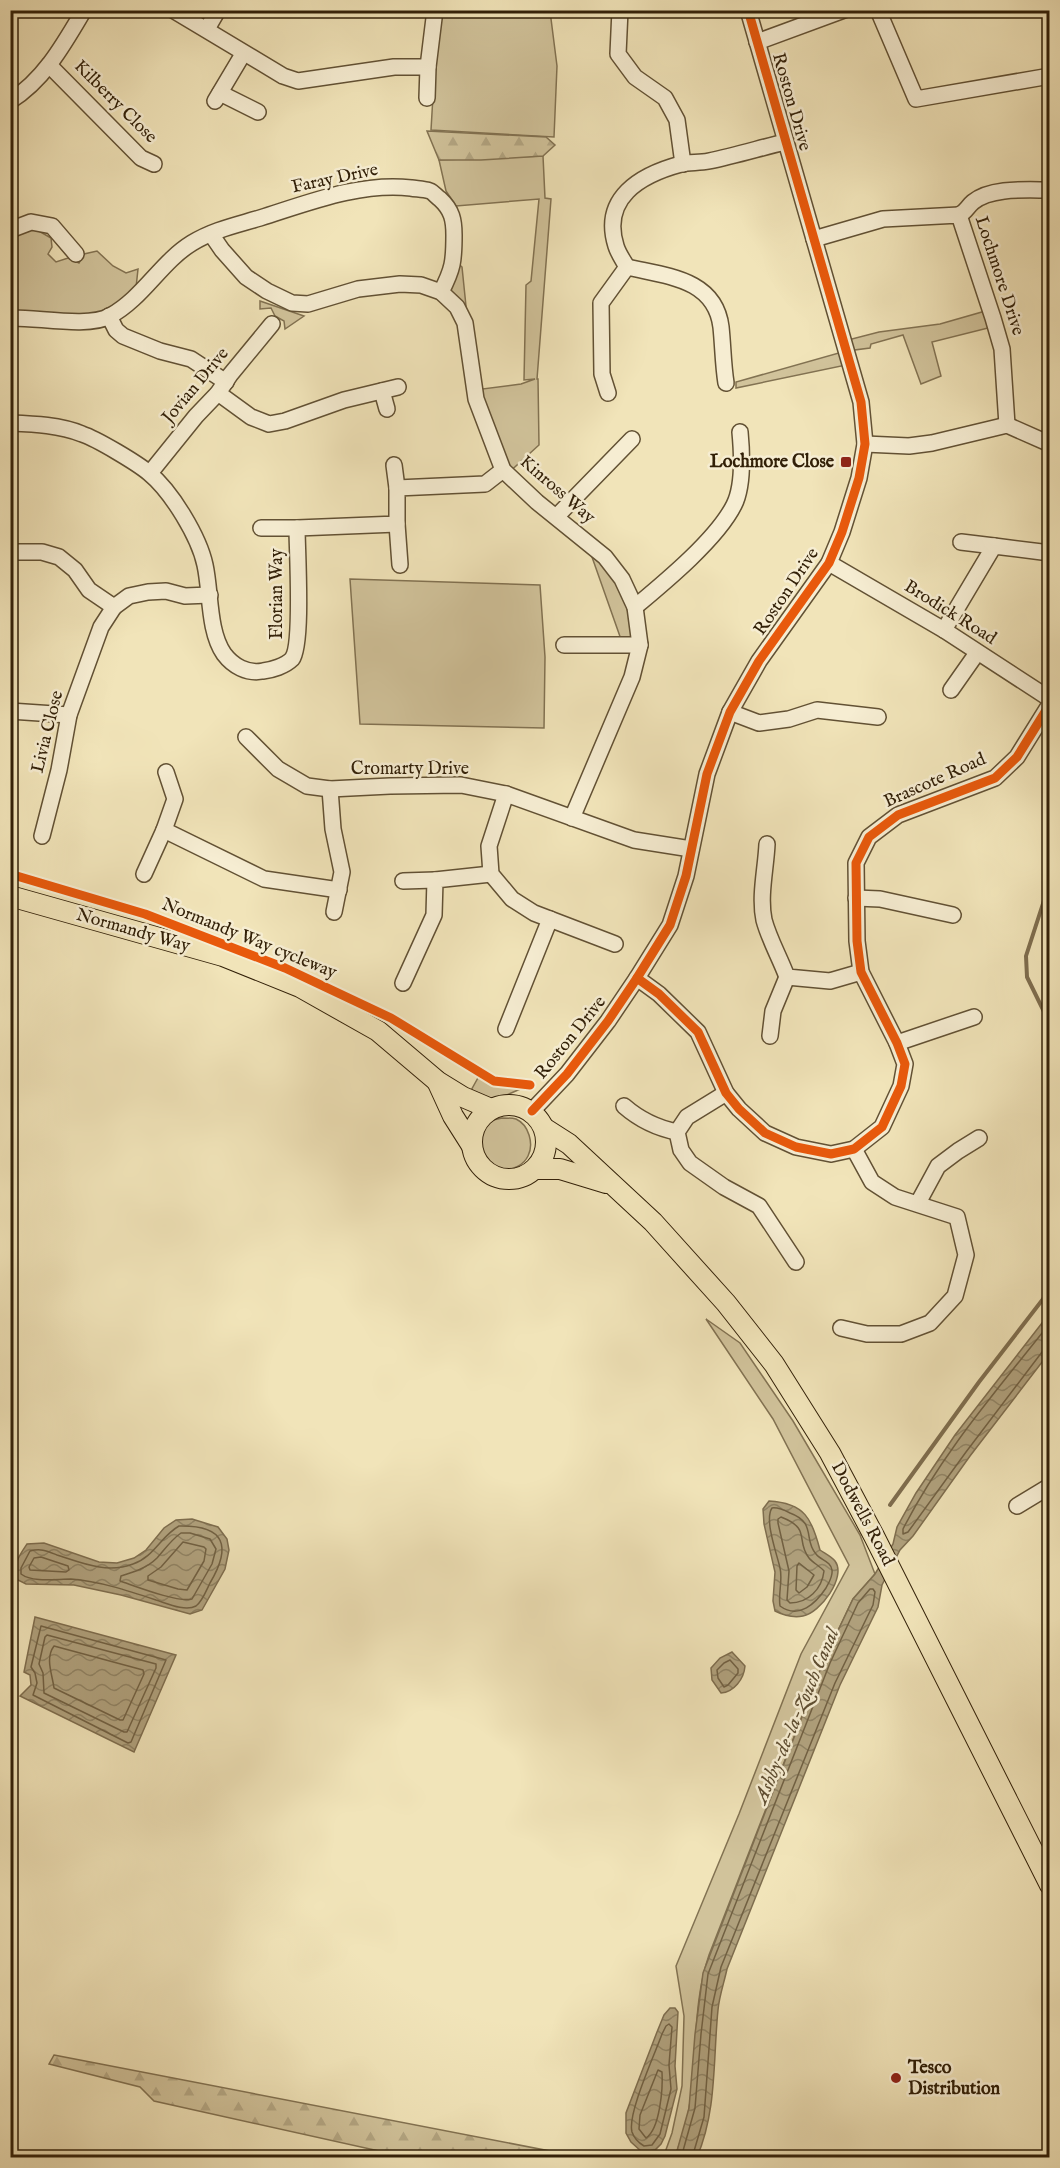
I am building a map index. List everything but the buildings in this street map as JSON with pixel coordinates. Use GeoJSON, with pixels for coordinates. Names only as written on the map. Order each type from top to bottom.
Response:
{"type":"FeatureCollection","features":[{"type":"Feature","properties":{"kind":"main road","name":"Normandy Way"},"geometry":{"type":"LineString","coordinates":[[10,896],[223,956],[300,987],[378,1031],[437,1081],[463,1097],[491,1109]]}},
{"type":"Feature","properties":{"kind":"main road","name":"Normandy Way"},"geometry":{"type":"LineString","coordinates":[[437,1081],[453,1116],[472,1146]]}},
{"type":"Feature","properties":{"kind":"main road"},"geometry":{"type":"LineString","coordinates":[[512,1104],[531,1111],[544,1128],[547,1139],[546,1150],[536,1169],[526,1176],[501,1179],[481,1167],[475,1157],[472,1146],[476,1124],[491,1109],[512,1104]]}},
{"type":"Feature","properties":{"kind":"main road","name":"Dodwells Road"},"geometry":{"type":"LineString","coordinates":[[544,1128],[569,1144],[653,1222],[726,1303],[774,1364],[830,1453],[874,1536],[1050,1885]]}},
{"type":"Feature","properties":{"kind":"main road","name":"Dodwells Road"},"geometry":{"type":"LineString","coordinates":[[536,1169],[560,1169],[611,1185]]}},
{"type":"Feature","properties":{"kind":"street"},"geometry":{"type":"LineString","coordinates":[[11,98],[33,85],[84,10]]}},
{"type":"Feature","properties":{"kind":"street"},"geometry":{"type":"LineString","coordinates":[[173,10],[207,29],[243,54],[283,76],[298,81],[394,67],[428,67]]}},
{"type":"Feature","properties":{"kind":"street"},"geometry":{"type":"LineString","coordinates":[[207,29],[219,10]]}},
{"type":"Feature","properties":{"kind":"street"},"geometry":{"type":"LineString","coordinates":[[427,98],[428,67],[435,10]]}},
{"type":"Feature","properties":{"kind":"street"},"geometry":{"type":"LineString","coordinates":[[620,10],[618,54],[635,76],[665,98],[676,120],[683,164]]}},
{"type":"Feature","properties":{"kind":"street","name":"Roston Drive"},"geometry":{"type":"LineString","coordinates":[[531,1111],[567,1074],[608,1021],[670,925],[686,876],[707,774],[730,712],[759,661],[829,562],[842,532],[859,478],[865,444],[861,402],[748,10]]}},
{"type":"Feature","properties":{"kind":"street"},"geometry":{"type":"LineString","coordinates":[[758,42],[844,10]]}},
{"type":"Feature","properties":{"kind":"street"},"geometry":{"type":"LineString","coordinates":[[878,10],[916,99],[1050,76]]}},
{"type":"Feature","properties":{"kind":"street"},"geometry":{"type":"LineString","coordinates":[[243,54],[217,97],[258,112]]}},
{"type":"Feature","properties":{"kind":"street","name":"Kilberry Close"},"geometry":{"type":"LineString","coordinates":[[49,64],[141,158],[154,164]]}},
{"type":"Feature","properties":{"kind":"street"},"geometry":{"type":"LineString","coordinates":[[726,383],[720,323],[712,303],[704,293],[688,282],[627,267],[616,247],[612,221],[617,202],[630,188],[661,171],[683,164],[707,161],[785,142]]}},
{"type":"Feature","properties":{"kind":"street","name":"Faray Drive"},"geometry":{"type":"LineString","coordinates":[[109,316],[130,301],[191,243],[227,226],[329,196],[382,187],[431,191],[448,206],[454,221],[452,272],[441,292]]}},
{"type":"Feature","properties":{"kind":"street"},"geometry":{"type":"LineString","coordinates":[[959,215],[965,212],[973,202],[996,192],[1050,190]]}},
{"type":"Feature","properties":{"kind":"street","name":"Lochmore Drive"},"geometry":{"type":"LineString","coordinates":[[814,239],[883,219],[959,215],[1002,350],[1006,425]]}},
{"type":"Feature","properties":{"kind":"street"},"geometry":{"type":"LineString","coordinates":[[10,230],[31,222],[52,226],[76,254]]}},
{"type":"Feature","properties":{"kind":"street"},"geometry":{"type":"LineString","coordinates":[[211,234],[246,277],[267,291],[292,303],[308,304],[358,289],[400,284],[421,285],[441,292]]}},
{"type":"Feature","properties":{"kind":"street"},"geometry":{"type":"LineString","coordinates":[[608,393],[602,374],[602,303],[627,267]]}},
{"type":"Feature","properties":{"kind":"street","name":"Kinross Way"},"geometry":{"type":"LineString","coordinates":[[441,292],[457,307],[465,323],[476,399],[503,470],[605,557],[622,579],[635,607],[640,645],[632,677],[572,818]]}},
{"type":"Feature","properties":{"kind":"street"},"geometry":{"type":"LineString","coordinates":[[10,318],[83,321],[109,316],[116,330],[123,336],[152,348],[191,359],[251,417],[269,424],[285,421],[344,400],[398,387]]}},
{"type":"Feature","properties":{"kind":"street","name":"Jovian Drive"},"geometry":{"type":"LineString","coordinates":[[150,473],[222,388],[272,324]]}},
{"type":"Feature","properties":{"kind":"street"},"geometry":{"type":"LineString","coordinates":[[382,392],[387,409]]}},
{"type":"Feature","properties":{"kind":"street","name":"Florian Way"},"geometry":{"type":"LineString","coordinates":[[10,423],[38,424],[82,434],[150,473],[191,529],[205,563],[216,639],[225,655],[240,669],[261,672],[278,668],[291,660],[296,650],[297,528],[397,524]]}},
{"type":"Feature","properties":{"kind":"street"},"geometry":{"type":"LineString","coordinates":[[865,444],[909,446],[932,443],[1006,425],[1050,444]]}},
{"type":"Feature","properties":{"kind":"street"},"geometry":{"type":"LineString","coordinates":[[635,607],[718,529],[735,503],[742,464],[740,432]]}},
{"type":"Feature","properties":{"kind":"street"},"geometry":{"type":"LineString","coordinates":[[557,516],[632,439]]}},
{"type":"Feature","properties":{"kind":"street"},"geometry":{"type":"LineString","coordinates":[[394,465],[400,565]]}},
{"type":"Feature","properties":{"kind":"street"},"geometry":{"type":"LineString","coordinates":[[397,488],[485,484],[503,470]]}},
{"type":"Feature","properties":{"kind":"street"},"geometry":{"type":"LineString","coordinates":[[261,528],[297,528]]}},
{"type":"Feature","properties":{"kind":"street"},"geometry":{"type":"LineString","coordinates":[[962,542],[1050,553]]}},
{"type":"Feature","properties":{"kind":"street"},"geometry":{"type":"LineString","coordinates":[[944,630],[994,546]]}},
{"type":"Feature","properties":{"kind":"street"},"geometry":{"type":"LineString","coordinates":[[10,552],[42,552],[59,557],[75,570],[89,590],[114,607],[129,596],[148,592],[166,591],[185,596],[210,595]]}},
{"type":"Feature","properties":{"kind":"street","name":"Brodick Road"},"geometry":{"type":"LineString","coordinates":[[829,562],[944,630],[1050,699]]}},
{"type":"Feature","properties":{"kind":"street","name":"Livia Close"},"geometry":{"type":"LineString","coordinates":[[42,836],[59,770],[69,715],[101,627],[114,607]]}},
{"type":"Feature","properties":{"kind":"street"},"geometry":{"type":"LineString","coordinates":[[564,645],[640,645]]}},
{"type":"Feature","properties":{"kind":"street"},"geometry":{"type":"LineString","coordinates":[[951,690],[977,653]]}},
{"type":"Feature","properties":{"kind":"street","name":"Brascote Road"},"geometry":{"type":"LineString","coordinates":[[854,1149],[882,1127],[901,1086],[905,1064],[897,1043],[861,972],[856,863],[869,837],[898,815],[995,778],[1017,757],[1050,704]]}},
{"type":"Feature","properties":{"kind":"street"},"geometry":{"type":"LineString","coordinates":[[730,712],[759,723],[789,719],[817,710],[878,717]]}},
{"type":"Feature","properties":{"kind":"street"},"geometry":{"type":"LineString","coordinates":[[10,711],[69,715]]}},
{"type":"Feature","properties":{"kind":"street","name":"Cromarty Drive"},"geometry":{"type":"LineString","coordinates":[[246,737],[278,769],[307,786],[330,789],[461,785],[506,794],[634,840],[691,849]]}},
{"type":"Feature","properties":{"kind":"street"},"geometry":{"type":"LineString","coordinates":[[144,874],[176,799],[166,772]]}},
{"type":"Feature","properties":{"kind":"street"},"geometry":{"type":"LineString","coordinates":[[330,789],[333,829],[342,872],[334,912]]}},
{"type":"Feature","properties":{"kind":"street"},"geometry":{"type":"LineString","coordinates":[[506,794],[489,846],[491,874],[512,899],[534,914],[550,918],[615,944]]}},
{"type":"Feature","properties":{"kind":"street"},"geometry":{"type":"LineString","coordinates":[[164,830],[264,879],[339,890]]}},
{"type":"Feature","properties":{"kind":"street"},"geometry":{"type":"LineString","coordinates":[[767,844],[763,895],[764,918],[787,977],[773,1011],[770,1036]]}},
{"type":"Feature","properties":{"kind":"street"},"geometry":{"type":"LineString","coordinates":[[403,881],[491,874]]}},
{"type":"Feature","properties":{"kind":"street"},"geometry":{"type":"LineString","coordinates":[[403,983],[434,915],[435,880]]}},
{"type":"Feature","properties":{"kind":"street"},"geometry":{"type":"LineString","coordinates":[[856,898],[880,899],[953,915]]}},
{"type":"Feature","properties":{"kind":"street"},"geometry":{"type":"LineString","coordinates":[[506,1029],[550,918]]}},
{"type":"Feature","properties":{"kind":"street"},"geometry":{"type":"LineString","coordinates":[[787,977],[830,981],[861,972]]}},
{"type":"Feature","properties":{"kind":"street"},"geometry":{"type":"LineString","coordinates":[[637,978],[659,994],[698,1032],[726,1094],[765,1133],[796,1147],[831,1154],[854,1149],[872,1182],[895,1197],[957,1217],[966,1255],[956,1296],[930,1323],[901,1334],[867,1334],[841,1328]]}},
{"type":"Feature","properties":{"kind":"street"},"geometry":{"type":"LineString","coordinates":[[897,1043],[974,1017]]}},
{"type":"Feature","properties":{"kind":"street"},"geometry":{"type":"LineString","coordinates":[[726,1094],[687,1117],[677,1132],[681,1150],[690,1163],[724,1187],[759,1206],[796,1262]]}},
{"type":"Feature","properties":{"kind":"street"},"geometry":{"type":"LineString","coordinates":[[624,1106],[636,1117],[663,1129],[677,1132]]}},
{"type":"Feature","properties":{"kind":"street"},"geometry":{"type":"LineString","coordinates":[[918,1203],[938,1166],[979,1138]]}},
{"type":"Feature","properties":{"kind":"street"},"geometry":{"type":"LineString","coordinates":[[1017,1506],[1050,1486]]}},
{"type":"Feature","properties":{"kind":"green space"},"geometry":{"type":"Polygon","coordinates":[[[438,11],[550,11],[557,66],[554,137],[431,130],[438,11]]]}},
{"type":"Feature","properties":{"kind":"green space"},"geometry":{"type":"Polygon","coordinates":[[[427,131],[546,137],[555,145],[543,156],[439,160],[427,131]]]}},
{"type":"Feature","properties":{"kind":"green space"},"geometry":{"type":"Polygon","coordinates":[[[543,156],[545,198],[551,199],[537,379],[539,445],[506,475],[474,390],[521,384],[535,379],[524,380],[526,285],[531,281],[539,199],[456,206],[446,191],[439,160],[543,156]]]}},
{"type":"Feature","properties":{"kind":"green space"},"geometry":{"type":"Polygon","coordinates":[[[25,223],[51,238],[52,247],[48,254],[56,262],[68,258],[79,263],[84,254],[97,251],[113,266],[126,273],[138,269],[135,297],[109,316],[11,319],[11,232],[25,223]]]}},
{"type":"Feature","properties":{"kind":"green space"},"geometry":{"type":"Polygon","coordinates":[[[453,258],[462,267],[466,306],[457,307],[441,292],[453,258]]]}},
{"type":"Feature","properties":{"kind":"green space"},"geometry":{"type":"Polygon","coordinates":[[[260,301],[304,316],[285,329],[284,321],[275,316],[271,308],[260,309],[260,301]]]}},
{"type":"Feature","properties":{"kind":"green space"},"geometry":{"type":"Polygon","coordinates":[[[989,310],[996,326],[932,342],[941,376],[921,384],[903,335],[871,344],[870,348],[847,351],[851,364],[736,388],[736,382],[846,351],[844,341],[879,332],[940,324],[989,310]]]}},
{"type":"Feature","properties":{"kind":"green space"},"geometry":{"type":"Polygon","coordinates":[[[586,540],[622,579],[637,645],[623,645],[586,540]]]}},
{"type":"Feature","properties":{"kind":"green space"},"geometry":{"type":"Polygon","coordinates":[[[350,579],[540,585],[545,657],[544,728],[360,724],[350,579]]]}},
{"type":"Feature","properties":{"kind":"green space"},"geometry":{"type":"Polygon","coordinates":[[[479,1076],[492,1085],[525,1087],[495,1100],[469,1094],[479,1076]]]}},
{"type":"Feature","properties":{"kind":"green space"},"geometry":{"type":"Polygon","coordinates":[[[502,1118],[520,1122],[527,1130],[530,1141],[530,1151],[524,1162],[505,1170],[486,1162],[479,1147],[482,1134],[489,1121],[502,1118]]]}},
{"type":"Feature","properties":{"kind":"green space"},"geometry":{"type":"Polygon","coordinates":[[[706,1319],[740,1343],[793,1421],[860,1535],[875,1574],[853,1599],[824,1660],[709,1955],[700,1992],[687,2121],[675,2157],[663,2158],[672,2133],[682,2086],[684,2016],[676,1966],[739,1814],[801,1654],[849,1565],[773,1419],[706,1319]]]}},
{"type":"Feature","properties":{"kind":"green space"},"geometry":{"type":"Polygon","coordinates":[[[54,2055],[581,2157],[406,2157],[154,2101],[140,2087],[49,2064],[54,2055]]]}},
{"type":"Feature","properties":{"kind":"water"},"geometry":{"type":"Polygon","coordinates":[[[1049,1314],[1049,1353],[970,1456],[913,1536],[900,1550],[882,1585],[878,1607],[840,1685],[727,1969],[716,2028],[713,2085],[708,2122],[697,2157],[675,2158],[689,2108],[703,1973],[824,1660],[853,1599],[875,1574],[893,1544],[897,1527],[916,1493],[955,1435],[1049,1314]]]}},
{"type":"Feature","properties":{"kind":"water"},"geometry":{"type":"Polygon","coordinates":[[[769,1501],[781,1502],[799,1509],[810,1521],[820,1550],[835,1561],[838,1568],[835,1585],[830,1593],[817,1608],[803,1616],[789,1616],[775,1611],[773,1601],[775,1572],[764,1524],[763,1509],[769,1501]]]}},
{"type":"Feature","properties":{"kind":"water"},"geometry":{"type":"Polygon","coordinates":[[[192,1519],[218,1527],[227,1539],[229,1550],[225,1569],[202,1610],[190,1614],[74,1585],[26,1584],[16,1579],[16,1564],[27,1544],[44,1543],[99,1562],[117,1563],[134,1558],[146,1550],[164,1528],[176,1520],[192,1519]]]}},
{"type":"Feature","properties":{"kind":"water"},"geometry":{"type":"Polygon","coordinates":[[[35,1617],[176,1655],[134,1752],[20,1696],[31,1685],[30,1675],[24,1672],[35,1617]]]}},
{"type":"Feature","properties":{"kind":"water"},"geometry":{"type":"Polygon","coordinates":[[[732,1652],[745,1666],[744,1671],[734,1687],[721,1693],[712,1680],[711,1668],[720,1658],[732,1652]]]}},
{"type":"Feature","properties":{"kind":"water"},"geometry":{"type":"Polygon","coordinates":[[[670,2008],[675,2008],[678,2012],[675,2066],[677,2089],[661,2144],[654,2151],[642,2152],[631,2142],[626,2133],[626,2113],[664,2015],[670,2008]]]}},
{"type":"Feature","properties":{"kind":"waterway"},"geometry":{"type":"LineString","coordinates":[[1050,882],[1026,956],[1027,977],[1050,1024]]}},
{"type":"Feature","properties":{"kind":"waterway"},"geometry":{"type":"LineString","coordinates":[[890,1505],[979,1382],[1050,1290]]}},
{"type":"Feature","properties":{"kind":"cycle path"},"geometry":{"type":"LineString","coordinates":[[532,1111],[567,1074],[608,1021],[670,925],[686,876],[707,774],[730,712],[759,661],[829,563],[842,532],[859,478],[865,444],[861,402],[748,10]]}},
{"type":"Feature","properties":{"kind":"cycle path"},"geometry":{"type":"LineString","coordinates":[[637,978],[659,994],[698,1032],[726,1093],[739,1109],[765,1133],[796,1147],[831,1154],[854,1149],[882,1127],[901,1086],[905,1064],[897,1043],[861,972],[857,941],[856,863],[869,837],[898,815],[995,778],[1017,757],[1050,704]]}},
{"type":"Feature","properties":{"kind":"cycle path","name":"Normandy Way cycleway"},"geometry":{"type":"LineString","coordinates":[[10,874],[145,914],[285,968],[391,1018],[494,1081],[530,1085]]}},
{"type":"Feature","properties":{"kind":"place","name":"Lochmore Close"},"geometry":{"type":"Point","coordinates":[846,462]}},
{"type":"Feature","properties":{"kind":"place","name":"Tesco Distribution"},"geometry":{"type":"Point","coordinates":[896,2078]}},
{"type":"Feature","properties":{"kind":"water label","name":"Ashby-de-la-Zouch Canal"},"geometry":{"type":"Point","coordinates":[797,1716]}}]}
